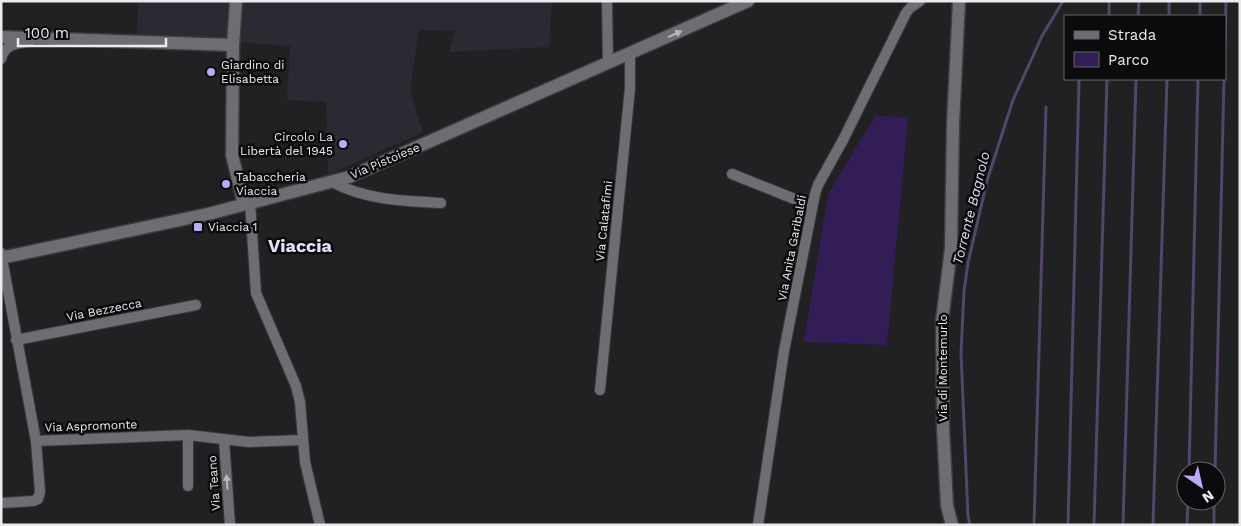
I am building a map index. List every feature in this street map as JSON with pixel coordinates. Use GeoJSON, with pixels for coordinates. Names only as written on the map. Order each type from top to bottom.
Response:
{"type":"FeatureCollection","features":[{"type":"Feature","properties":{"kind":"street"},"geometry":{"type":"LineString","coordinates":[[236,1],[232,155],[247,203],[256,293],[296,386],[305,462],[320,525]]}},
{"type":"Feature","properties":{"kind":"street"},"geometry":{"type":"LineString","coordinates":[[607,1],[608,63]]}},
{"type":"Feature","properties":{"kind":"street","name":"Via Pistoiese"},"geometry":{"type":"LineString","coordinates":[[2,258],[208,214],[349,177],[748,1]]}},
{"type":"Feature","properties":{"kind":"street","name":"Via Anita Garibaldi"},"geometry":{"type":"LineString","coordinates":[[758,525],[784,351],[812,206],[818,185],[906,14],[910,8],[920,1]]}},
{"type":"Feature","properties":{"kind":"street","name":"Via di Montemurlo"},"geometry":{"type":"LineString","coordinates":[[952,525],[947,506],[943,427],[942,322],[951,249],[950,195],[959,1]]}},
{"type":"Feature","properties":{"kind":"street"},"geometry":{"type":"LineString","coordinates":[[1,37],[234,45]]}},
{"type":"Feature","properties":{"kind":"street"},"geometry":{"type":"LineString","coordinates":[[1,59],[4,50],[9,46],[44,39]]}},
{"type":"Feature","properties":{"kind":"street","name":"Via Calatafimi"},"geometry":{"type":"LineString","coordinates":[[600,390],[630,88],[630,54]]}},
{"type":"Feature","properties":{"kind":"street"},"geometry":{"type":"LineString","coordinates":[[732,174],[812,206]]}},
{"type":"Feature","properties":{"kind":"street"},"geometry":{"type":"LineString","coordinates":[[332,182],[347,190],[380,199],[441,203]]}},
{"type":"Feature","properties":{"kind":"street","name":"Via Aspromonte"},"geometry":{"type":"LineString","coordinates":[[1,253],[36,440],[188,435],[249,442],[303,440]]}},
{"type":"Feature","properties":{"kind":"street","name":"Via Bezzecca"},"geometry":{"type":"LineString","coordinates":[[16,340],[196,305]]}},
{"type":"Feature","properties":{"kind":"street"},"geometry":{"type":"LineString","coordinates":[[188,435],[188,486]]}},
{"type":"Feature","properties":{"kind":"street"},"geometry":{"type":"LineString","coordinates":[[1,503],[33,501],[40,496],[36,440]]}},
{"type":"Feature","properties":{"kind":"street","name":"Via Teano"},"geometry":{"type":"LineString","coordinates":[[224,440],[230,525]]}},
{"type":"Feature","properties":{"kind":"shaded area"},"geometry":{"type":"Polygon","coordinates":[[[138,1],[552,1],[549,47],[449,52],[455,31],[419,30],[410,89],[423,132],[328,175],[326,102],[287,100],[290,46],[137,35],[138,1]]]}},
{"type":"Feature","properties":{"kind":"green space"},"geometry":{"type":"Polygon","coordinates":[[[875,116],[908,117],[887,345],[804,342],[828,194],[875,116]]]}},
{"type":"Feature","properties":{"kind":"waterway","name":"Torrente Bagnolo"},"geometry":{"type":"LineString","coordinates":[[970,525],[968,516],[961,353],[964,291],[968,263],[987,181],[1013,100],[1042,36],[1063,1]]}},
{"type":"Feature","properties":{"kind":"waterway"},"geometry":{"type":"LineString","coordinates":[[1109,1],[1109,15]]}},
{"type":"Feature","properties":{"kind":"waterway"},"geometry":{"type":"LineString","coordinates":[[1138,15],[1139,1]]}},
{"type":"Feature","properties":{"kind":"waterway"},"geometry":{"type":"LineString","coordinates":[[1169,1],[1169,15]]}},
{"type":"Feature","properties":{"kind":"waterway"},"geometry":{"type":"LineString","coordinates":[[1200,1],[1200,15]]}},
{"type":"Feature","properties":{"kind":"waterway"},"geometry":{"type":"LineString","coordinates":[[1226,1],[1226,15]]}},
{"type":"Feature","properties":{"kind":"waterway"},"geometry":{"type":"LineString","coordinates":[[1068,525],[1079,80]]}},
{"type":"Feature","properties":{"kind":"waterway"},"geometry":{"type":"LineString","coordinates":[[1094,525],[1107,80]]}},
{"type":"Feature","properties":{"kind":"waterway"},"geometry":{"type":"LineString","coordinates":[[1123,525],[1136,80]]}},
{"type":"Feature","properties":{"kind":"waterway"},"geometry":{"type":"LineString","coordinates":[[1153,525],[1167,80]]}},
{"type":"Feature","properties":{"kind":"waterway"},"geometry":{"type":"LineString","coordinates":[[1189,461],[1198,80]]}},
{"type":"Feature","properties":{"kind":"waterway"},"geometry":{"type":"LineString","coordinates":[[1215,461],[1224,80]]}},
{"type":"Feature","properties":{"kind":"waterway"},"geometry":{"type":"LineString","coordinates":[[1034,525],[1046,107]]}},
{"type":"Feature","properties":{"kind":"waterway"},"geometry":{"type":"LineString","coordinates":[[1187,525],[1188,511]]}},
{"type":"Feature","properties":{"kind":"waterway"},"geometry":{"type":"LineString","coordinates":[[1214,511],[1214,525]]}},
{"type":"Feature","properties":{"kind":"place","name":"Giardino di Elisabetta"},"geometry":{"type":"Point","coordinates":[211,72]}},
{"type":"Feature","properties":{"kind":"place","name":"Circolo La Libertà del 1945"},"geometry":{"type":"Point","coordinates":[343,144]}},
{"type":"Feature","properties":{"kind":"place","name":"Tabaccheria Viaccia"},"geometry":{"type":"Point","coordinates":[226,184]}},
{"type":"Feature","properties":{"kind":"place","name":"Viaccia 1"},"geometry":{"type":"Point","coordinates":[198,227]}},
{"type":"Feature","properties":{"kind":"district","name":"Viaccia"},"geometry":{"type":"Point","coordinates":[300,246]}}]}
